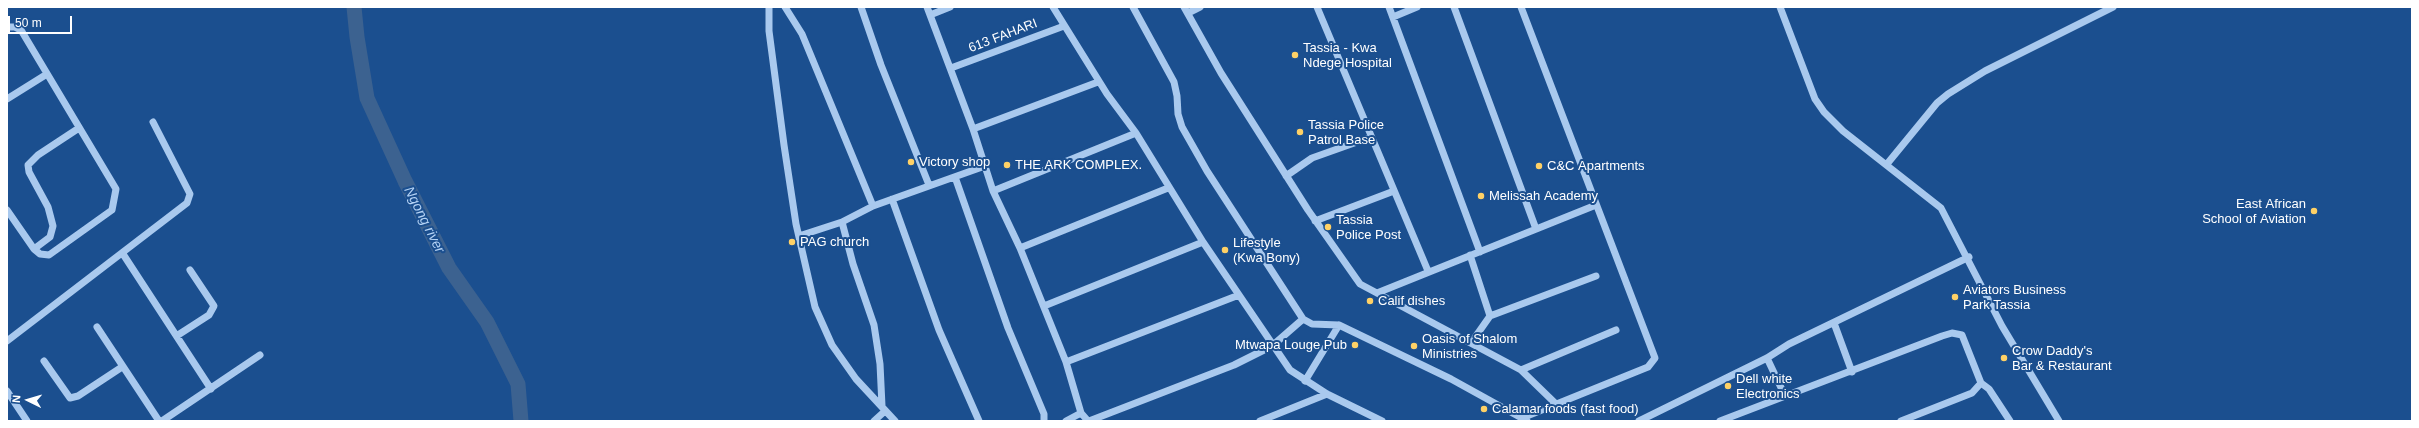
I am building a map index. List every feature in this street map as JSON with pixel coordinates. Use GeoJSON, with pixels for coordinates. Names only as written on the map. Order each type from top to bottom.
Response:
{"type":"FeatureCollection","features":[{"type":"Feature","properties":{"kind":"street"},"geometry":{"type":"LineString","coordinates":[[769,7],[769,31],[784,145],[810,288],[822,326],[856,379],[896,421]]}},
{"type":"Feature","properties":{"kind":"street"},"geometry":{"type":"LineString","coordinates":[[785,7],[802,34],[873,206]]}},
{"type":"Feature","properties":{"kind":"street"},"geometry":{"type":"LineString","coordinates":[[861,7],[884,72],[929,185]]}},
{"type":"Feature","properties":{"kind":"street"},"geometry":{"type":"LineString","coordinates":[[927,7],[974,129],[993,191],[1020,248],[1044,306],[1066,362],[1081,413],[1089,421],[1234,365],[1272,346],[1303,319]]}},
{"type":"Feature","properties":{"kind":"street"},"geometry":{"type":"LineString","coordinates":[[930,15],[950,7]]}},
{"type":"Feature","properties":{"kind":"street"},"geometry":{"type":"LineString","coordinates":[[1053,7],[1064,26],[1080,48],[1098,82],[1136,134],[1168,188],[1203,242],[1239,294],[1272,346],[1290,370],[1327,394],[1382,421]]}},
{"type":"Feature","properties":{"kind":"street"},"geometry":{"type":"LineString","coordinates":[[1133,7],[1174,82],[1182,127],[1207,171],[1303,319],[1312,324],[1339,325],[1451,379],[1525,419],[1556,404],[1648,367],[1655,358],[1520,7]]}},
{"type":"Feature","properties":{"kind":"street"},"geometry":{"type":"LineString","coordinates":[[1200,7],[1186,10],[1221,73],[1286,176],[1360,284],[1383,298],[1521,370],[1556,404]]}},
{"type":"Feature","properties":{"kind":"street"},"geometry":{"type":"LineString","coordinates":[[1317,7],[1428,271]]}},
{"type":"Feature","properties":{"kind":"street"},"geometry":{"type":"LineString","coordinates":[[1389,7],[1480,252]]}},
{"type":"Feature","properties":{"kind":"street"},"geometry":{"type":"LineString","coordinates":[[1393,17],[1417,7]]}},
{"type":"Feature","properties":{"kind":"street"},"geometry":{"type":"LineString","coordinates":[[1454,7],[1536,229]]}},
{"type":"Feature","properties":{"kind":"street"},"geometry":{"type":"LineString","coordinates":[[1780,7],[1815,99],[1824,112],[1843,131],[1887,164],[1941,208],[2002,326],[2059,421]]}},
{"type":"Feature","properties":{"kind":"street"},"geometry":{"type":"LineString","coordinates":[[1887,164],[1937,102],[1948,94],[1985,71],[2113,7]]}},
{"type":"Feature","properties":{"kind":"street","name":"613 FAHARI"},"geometry":{"type":"LineString","coordinates":[[951,68],[1064,26]]}},
{"type":"Feature","properties":{"kind":"street"},"geometry":{"type":"LineString","coordinates":[[7,27],[15,27],[21,30],[116,189],[112,210],[53,253],[40,254],[34,249],[7,210]]}},
{"type":"Feature","properties":{"kind":"street"},"geometry":{"type":"LineString","coordinates":[[7,99],[47,74]]}},
{"type":"Feature","properties":{"kind":"street"},"geometry":{"type":"LineString","coordinates":[[974,129],[1098,82]]}},
{"type":"Feature","properties":{"kind":"street"},"geometry":{"type":"LineString","coordinates":[[7,341],[123,254],[173,215],[190,199],[190,194],[153,122]]}},
{"type":"Feature","properties":{"kind":"street"},"geometry":{"type":"LineString","coordinates":[[34,249],[50,237],[53,226],[48,207],[29,172],[28,165],[38,154],[79,128]]}},
{"type":"Feature","properties":{"kind":"street"},"geometry":{"type":"LineString","coordinates":[[993,191],[1136,134]]}},
{"type":"Feature","properties":{"kind":"street"},"geometry":{"type":"LineString","coordinates":[[1286,176],[1312,158],[1371,137]]}},
{"type":"Feature","properties":{"kind":"street"},"geometry":{"type":"LineString","coordinates":[[800,236],[842,222],[873,206],[985,166]]}},
{"type":"Feature","properties":{"kind":"street"},"geometry":{"type":"LineString","coordinates":[[955,177],[1008,328],[1044,414],[1044,421]]}},
{"type":"Feature","properties":{"kind":"street"},"geometry":{"type":"LineString","coordinates":[[1020,248],[1168,188]]}},
{"type":"Feature","properties":{"kind":"street"},"geometry":{"type":"LineString","coordinates":[[1316,221],[1394,191]]}},
{"type":"Feature","properties":{"kind":"street"},"geometry":{"type":"LineString","coordinates":[[892,199],[939,330],[979,421]]}},
{"type":"Feature","properties":{"kind":"street"},"geometry":{"type":"LineString","coordinates":[[1377,293],[1428,271],[1480,252],[1596,205]]}},
{"type":"Feature","properties":{"kind":"street"},"geometry":{"type":"LineString","coordinates":[[842,222],[853,264],[874,325],[880,364],[884,408],[874,421]]}},
{"type":"Feature","properties":{"kind":"street"},"geometry":{"type":"LineString","coordinates":[[1044,306],[1203,242]]}},
{"type":"Feature","properties":{"kind":"street"},"geometry":{"type":"LineString","coordinates":[[123,254],[178,335],[211,388]]}},
{"type":"Feature","properties":{"kind":"street"},"geometry":{"type":"LineString","coordinates":[[1470,255],[1490,316]]}},
{"type":"Feature","properties":{"kind":"street"},"geometry":{"type":"LineString","coordinates":[[1639,421],[1834,323],[1968,258]]}},
{"type":"Feature","properties":{"kind":"street"},"geometry":{"type":"LineString","coordinates":[[178,335],[209,315],[214,306],[190,270]]}},
{"type":"Feature","properties":{"kind":"street"},"geometry":{"type":"LineString","coordinates":[[1471,343],[1490,316],[1596,276]]}},
{"type":"Feature","properties":{"kind":"street"},"geometry":{"type":"LineString","coordinates":[[1066,362],[1239,294]]}},
{"type":"Feature","properties":{"kind":"street"},"geometry":{"type":"LineString","coordinates":[[1834,323],[1852,372]]}},
{"type":"Feature","properties":{"kind":"street"},"geometry":{"type":"LineString","coordinates":[[1305,381],[1339,325]]}},
{"type":"Feature","properties":{"kind":"street"},"geometry":{"type":"LineString","coordinates":[[97,327],[159,421]]}},
{"type":"Feature","properties":{"kind":"street"},"geometry":{"type":"LineString","coordinates":[[1521,370],[1616,330]]}},
{"type":"Feature","properties":{"kind":"street"},"geometry":{"type":"LineString","coordinates":[[1720,421],[1852,372],[1942,336],[1957,333],[1962,335],[1981,383],[1989,390],[2010,421]]}},
{"type":"Feature","properties":{"kind":"street"},"geometry":{"type":"LineString","coordinates":[[162,421],[260,354]]}},
{"type":"Feature","properties":{"kind":"street"},"geometry":{"type":"LineString","coordinates":[[1767,358],[1785,396]]}},
{"type":"Feature","properties":{"kind":"street"},"geometry":{"type":"LineString","coordinates":[[44,361],[70,398],[78,396],[122,367]]}},
{"type":"Feature","properties":{"kind":"street"},"geometry":{"type":"LineString","coordinates":[[1900,421],[1972,392],[1981,383]]}},
{"type":"Feature","properties":{"kind":"street"},"geometry":{"type":"LineString","coordinates":[[7,391],[27,421]]}},
{"type":"Feature","properties":{"kind":"street"},"geometry":{"type":"LineString","coordinates":[[1262,421],[1327,394]]}},
{"type":"Feature","properties":{"kind":"street"},"geometry":{"type":"LineString","coordinates":[[1066,421],[1081,413]]}},
{"type":"Feature","properties":{"kind":"waterway","name":"Ngong river"},"geometry":{"type":"LineString","coordinates":[[354,7],[357,37],[367,98],[405,181],[449,268],[487,322],[518,384],[521,421]]}},
{"type":"Feature","properties":{"kind":"place","name":"Tassia - Kwa Ndege Hospital"},"geometry":{"type":"Point","coordinates":[1295,55]}},
{"type":"Feature","properties":{"kind":"place","name":"Tassia Police Patrol Base"},"geometry":{"type":"Point","coordinates":[1300,132]}},
{"type":"Feature","properties":{"kind":"place","name":"Victory shop"},"geometry":{"type":"Point","coordinates":[911,162]}},
{"type":"Feature","properties":{"kind":"place","name":"THE ARK COMPLEX."},"geometry":{"type":"Point","coordinates":[1007,165]}},
{"type":"Feature","properties":{"kind":"place","name":"C&C Apartments"},"geometry":{"type":"Point","coordinates":[1539,166]}},
{"type":"Feature","properties":{"kind":"place","name":"Melissah Academy"},"geometry":{"type":"Point","coordinates":[1481,196]}},
{"type":"Feature","properties":{"kind":"place","name":"East African School of Aviation"},"geometry":{"type":"Point","coordinates":[2314,211]}},
{"type":"Feature","properties":{"kind":"place","name":"Tassia Police Post"},"geometry":{"type":"Point","coordinates":[1328,227]}},
{"type":"Feature","properties":{"kind":"place","name":"PAG church"},"geometry":{"type":"Point","coordinates":[792,242]}},
{"type":"Feature","properties":{"kind":"place","name":"Lifestyle (Kwa Bony)"},"geometry":{"type":"Point","coordinates":[1225,250]}},
{"type":"Feature","properties":{"kind":"place","name":"Aviators Business Park Tassia"},"geometry":{"type":"Point","coordinates":[1955,297]}},
{"type":"Feature","properties":{"kind":"place","name":"Calif dishes"},"geometry":{"type":"Point","coordinates":[1370,301]}},
{"type":"Feature","properties":{"kind":"place","name":"Mtwapa Louge Pub"},"geometry":{"type":"Point","coordinates":[1355,345]}},
{"type":"Feature","properties":{"kind":"place","name":"Oasis of Shalom Ministries"},"geometry":{"type":"Point","coordinates":[1414,346]}},
{"type":"Feature","properties":{"kind":"place","name":"Crow Daddy's Bar & Restaurant"},"geometry":{"type":"Point","coordinates":[2004,358]}},
{"type":"Feature","properties":{"kind":"place","name":"Dell white Electronics"},"geometry":{"type":"Point","coordinates":[1728,386]}},
{"type":"Feature","properties":{"kind":"place","name":"Calamar foods (fast food)"},"geometry":{"type":"Point","coordinates":[1484,409]}}]}
